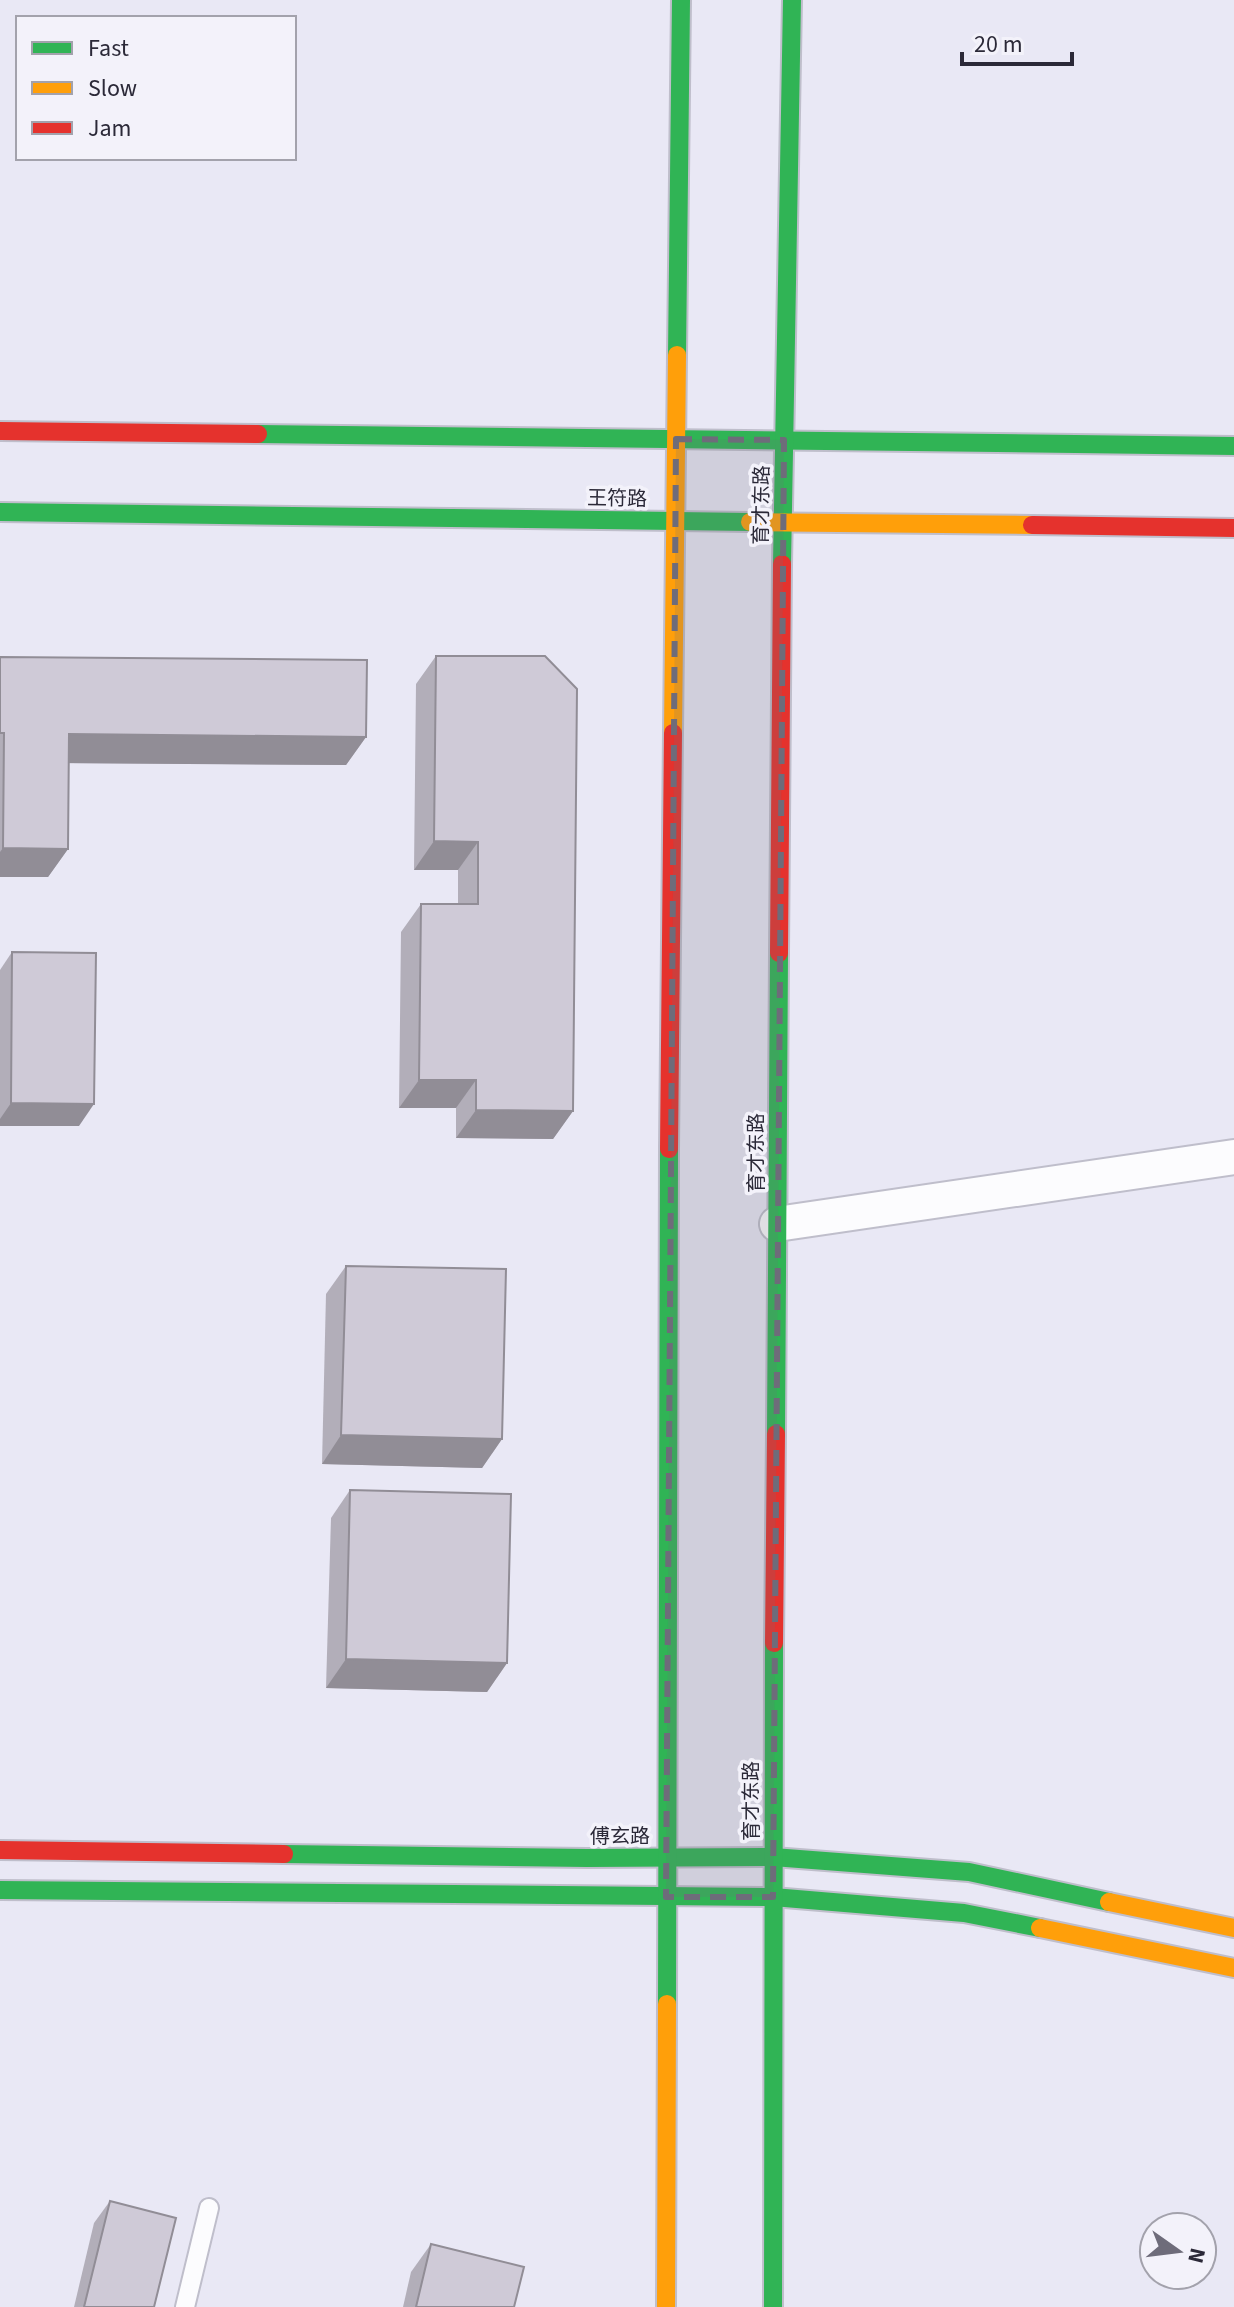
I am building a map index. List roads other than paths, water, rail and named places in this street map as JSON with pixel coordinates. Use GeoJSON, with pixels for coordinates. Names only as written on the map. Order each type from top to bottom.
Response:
{"type":"FeatureCollection","features":[{"type":"Feature","properties":{"kind":"main road"},"geometry":{"type":"LineString","coordinates":[[666,2307],[668,1212],[681,0]]}},
{"type":"Feature","properties":{"kind":"main road","name":"育才东路"},"geometry":{"type":"LineString","coordinates":[[773,2307],[777,1224],[784,440],[792,0]]}},
{"type":"Feature","properties":{"kind":"main road"},"geometry":{"type":"LineString","coordinates":[[0,431],[1234,446]]}},
{"type":"Feature","properties":{"kind":"main road","name":"王符路"},"geometry":{"type":"LineString","coordinates":[[0,512],[1234,528]]}},
{"type":"Feature","properties":{"kind":"main road","name":"傅玄路"},"geometry":{"type":"LineString","coordinates":[[0,1850],[773,1857],[969,1872],[1234,1928]]}},
{"type":"Feature","properties":{"kind":"main road"},"geometry":{"type":"LineString","coordinates":[[0,1890],[773,1897],[964,1913],[1234,1968]]}},
{"type":"Feature","properties":{"kind":"street"},"geometry":{"type":"LineString","coordinates":[[777,1224],[1234,1157]]}},
{"type":"Feature","properties":{"kind":"lane"},"geometry":{"type":"LineString","coordinates":[[185,2307],[209,2208]]}}]}
